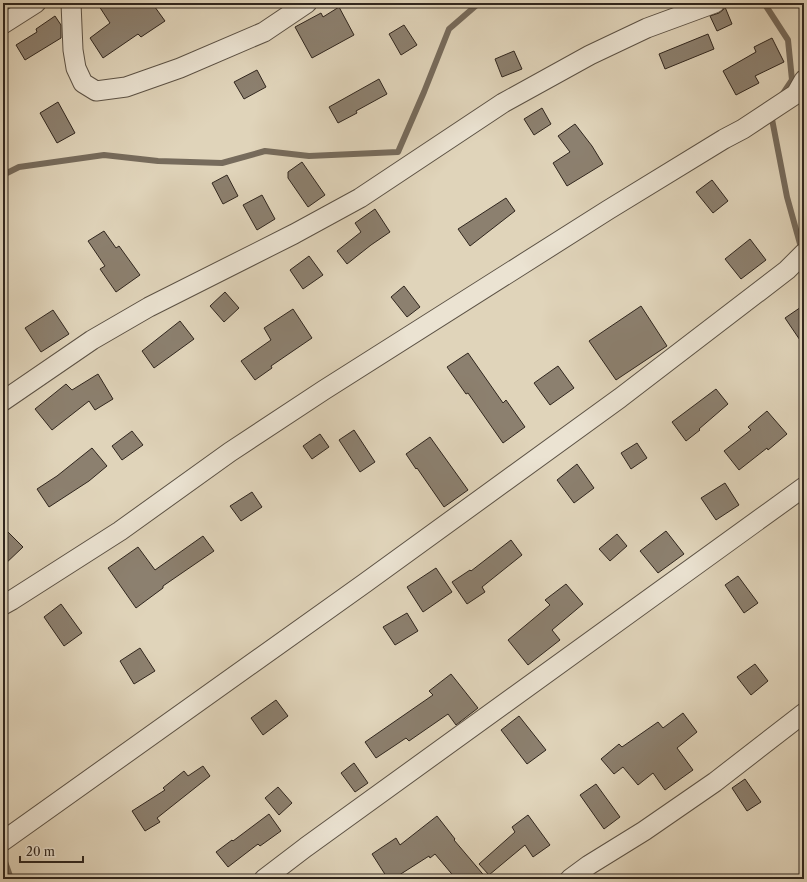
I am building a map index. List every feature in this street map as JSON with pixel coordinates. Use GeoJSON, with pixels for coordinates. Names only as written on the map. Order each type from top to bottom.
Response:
{"type":"FeatureCollection","features":[{"type":"Feature","properties":{"kind":"street"},"geometry":{"type":"LineString","coordinates":[[3,24],[36,3]]}},
{"type":"Feature","properties":{"kind":"street"},"geometry":{"type":"LineString","coordinates":[[71,3],[73,50],[76,68],[83,83],[96,91],[126,87],[186,65],[264,32],[307,3]]}},
{"type":"Feature","properties":{"kind":"street"},"geometry":{"type":"LineString","coordinates":[[3,401],[92,340],[149,307],[294,234],[360,198],[516,96],[590,55],[647,28],[715,3]]}},
{"type":"Feature","properties":{"kind":"street"},"geometry":{"type":"LineString","coordinates":[[3,605],[18,597],[120,530],[230,452],[324,390],[608,210],[743,129],[796,94],[804,80]]}},
{"type":"Feature","properties":{"kind":"street"},"geometry":{"type":"LineString","coordinates":[[3,841],[352,592],[620,398],[787,270],[804,253]]}},
{"type":"Feature","properties":{"kind":"street"},"geometry":{"type":"LineString","coordinates":[[264,879],[804,487]]}},
{"type":"Feature","properties":{"kind":"street"},"geometry":{"type":"LineString","coordinates":[[570,879],[589,865],[644,831],[714,782],[804,713]]}},
{"type":"Feature","properties":{"kind":"building"},"geometry":{"type":"Polygon","coordinates":[[[97,3],[152,3],[165,21],[141,37],[138,34],[103,58],[90,38],[110,23],[97,3]]]}},
{"type":"Feature","properties":{"kind":"building"},"geometry":{"type":"Polygon","coordinates":[[[339,7],[354,35],[312,58],[295,27],[321,13],[323,17],[339,7]]]}},
{"type":"Feature","properties":{"kind":"building"},"geometry":{"type":"Polygon","coordinates":[[[725,7],[732,24],[717,31],[710,16],[719,13],[725,7]]]}},
{"type":"Feature","properties":{"kind":"building"},"geometry":{"type":"Polygon","coordinates":[[[55,16],[61,25],[61,38],[25,60],[16,45],[37,32],[36,29],[55,16]]]}},
{"type":"Feature","properties":{"kind":"building"},"geometry":{"type":"Polygon","coordinates":[[[404,25],[417,45],[401,55],[389,34],[404,25]]]}},
{"type":"Feature","properties":{"kind":"building"},"geometry":{"type":"Polygon","coordinates":[[[708,34],[714,49],[665,69],[659,54],[708,34]]]}},
{"type":"Feature","properties":{"kind":"building"},"geometry":{"type":"Polygon","coordinates":[[[772,38],[784,62],[755,76],[759,83],[736,95],[723,71],[756,52],[754,47],[772,38]]]}},
{"type":"Feature","properties":{"kind":"building"},"geometry":{"type":"Polygon","coordinates":[[[514,51],[522,69],[502,77],[495,59],[514,51]]]}},
{"type":"Feature","properties":{"kind":"building"},"geometry":{"type":"Polygon","coordinates":[[[257,70],[266,87],[244,99],[234,82],[257,70]]]}},
{"type":"Feature","properties":{"kind":"building"},"geometry":{"type":"Polygon","coordinates":[[[379,79],[387,94],[338,123],[329,107],[379,79]]]}},
{"type":"Feature","properties":{"kind":"building"},"geometry":{"type":"Polygon","coordinates":[[[58,102],[75,133],[57,143],[40,113],[58,102]]]}},
{"type":"Feature","properties":{"kind":"building"},"geometry":{"type":"Polygon","coordinates":[[[542,108],[551,124],[534,135],[524,119],[542,108]]]}},
{"type":"Feature","properties":{"kind":"building"},"geometry":{"type":"Polygon","coordinates":[[[575,124],[592,146],[603,164],[567,186],[553,163],[570,152],[558,136],[575,124]]]}},
{"type":"Feature","properties":{"kind":"building"},"geometry":{"type":"Polygon","coordinates":[[[302,162],[325,195],[308,207],[288,178],[288,172],[302,162]]]}},
{"type":"Feature","properties":{"kind":"building"},"geometry":{"type":"Polygon","coordinates":[[[227,175],[238,196],[223,204],[212,183],[227,175]]]}},
{"type":"Feature","properties":{"kind":"building"},"geometry":{"type":"Polygon","coordinates":[[[712,180],[728,201],[713,213],[696,192],[712,180]]]}},
{"type":"Feature","properties":{"kind":"building"},"geometry":{"type":"Polygon","coordinates":[[[262,195],[275,219],[257,230],[243,205],[262,195]]]}},
{"type":"Feature","properties":{"kind":"building"},"geometry":{"type":"Polygon","coordinates":[[[506,198],[515,211],[470,246],[458,229],[506,198]]]}},
{"type":"Feature","properties":{"kind":"building"},"geometry":{"type":"Polygon","coordinates":[[[375,209],[390,232],[347,264],[337,251],[361,232],[355,223],[375,209]]]}},
{"type":"Feature","properties":{"kind":"building"},"geometry":{"type":"Polygon","coordinates":[[[104,231],[116,248],[119,246],[140,275],[116,292],[100,269],[105,266],[88,241],[104,231]]]}},
{"type":"Feature","properties":{"kind":"building"},"geometry":{"type":"Polygon","coordinates":[[[750,239],[766,260],[741,279],[725,259],[750,239]]]}},
{"type":"Feature","properties":{"kind":"building"},"geometry":{"type":"Polygon","coordinates":[[[309,256],[323,275],[303,289],[290,270],[309,256]]]}},
{"type":"Feature","properties":{"kind":"building"},"geometry":{"type":"Polygon","coordinates":[[[404,286],[420,307],[407,317],[391,297],[404,286]]]}},
{"type":"Feature","properties":{"kind":"building"},"geometry":{"type":"Polygon","coordinates":[[[225,292],[239,308],[224,322],[210,306],[225,292]]]}},
{"type":"Feature","properties":{"kind":"building"},"geometry":{"type":"Polygon","coordinates":[[[804,305],[804,346],[785,318],[804,305]]]}},
{"type":"Feature","properties":{"kind":"building"},"geometry":{"type":"Polygon","coordinates":[[[641,306],[667,346],[616,380],[589,341],[641,306]]]}},
{"type":"Feature","properties":{"kind":"building"},"geometry":{"type":"Polygon","coordinates":[[[293,309],[312,338],[271,366],[272,368],[255,380],[241,361],[271,340],[264,328],[293,309]]]}},
{"type":"Feature","properties":{"kind":"building"},"geometry":{"type":"Polygon","coordinates":[[[53,310],[69,334],[41,352],[25,328],[53,310]]]}},
{"type":"Feature","properties":{"kind":"building"},"geometry":{"type":"Polygon","coordinates":[[[180,321],[194,339],[154,368],[142,351],[180,321]]]}},
{"type":"Feature","properties":{"kind":"building"},"geometry":{"type":"Polygon","coordinates":[[[468,353],[503,403],[506,400],[525,427],[503,443],[468,393],[466,394],[447,367],[468,353]]]}},
{"type":"Feature","properties":{"kind":"building"},"geometry":{"type":"Polygon","coordinates":[[[558,366],[574,388],[550,405],[534,383],[558,366]]]}},
{"type":"Feature","properties":{"kind":"building"},"geometry":{"type":"Polygon","coordinates":[[[98,374],[113,399],[95,410],[89,401],[52,430],[35,409],[66,384],[72,390],[98,374]]]}},
{"type":"Feature","properties":{"kind":"building"},"geometry":{"type":"Polygon","coordinates":[[[716,389],[728,404],[686,441],[672,422],[716,389]]]}},
{"type":"Feature","properties":{"kind":"building"},"geometry":{"type":"Polygon","coordinates":[[[767,411],[787,434],[768,450],[767,448],[739,470],[724,451],[751,430],[748,427],[767,411]]]}},
{"type":"Feature","properties":{"kind":"building"},"geometry":{"type":"Polygon","coordinates":[[[354,430],[375,462],[360,472],[339,440],[354,430]]]}},
{"type":"Feature","properties":{"kind":"building"},"geometry":{"type":"Polygon","coordinates":[[[132,431],[143,445],[122,460],[112,446],[132,431]]]}},
{"type":"Feature","properties":{"kind":"building"},"geometry":{"type":"Polygon","coordinates":[[[320,434],[329,447],[312,459],[303,446],[320,434]]]}},
{"type":"Feature","properties":{"kind":"building"},"geometry":{"type":"Polygon","coordinates":[[[430,437],[468,490],[444,507],[406,454],[430,437]]]}},
{"type":"Feature","properties":{"kind":"building"},"geometry":{"type":"Polygon","coordinates":[[[637,443],[647,458],[631,469],[621,453],[637,443]]]}},
{"type":"Feature","properties":{"kind":"building"},"geometry":{"type":"Polygon","coordinates":[[[92,448],[107,466],[89,481],[49,507],[37,489],[57,476],[92,448]]]}},
{"type":"Feature","properties":{"kind":"building"},"geometry":{"type":"Polygon","coordinates":[[[577,464],[594,488],[574,503],[557,480],[577,464]]]}},
{"type":"Feature","properties":{"kind":"building"},"geometry":{"type":"Polygon","coordinates":[[[725,483],[739,505],[716,520],[701,498],[725,483]]]}},
{"type":"Feature","properties":{"kind":"building"},"geometry":{"type":"Polygon","coordinates":[[[252,492],[262,507],[241,521],[230,506],[252,492]]]}},
{"type":"Feature","properties":{"kind":"building"},"geometry":{"type":"Polygon","coordinates":[[[3,527],[23,547],[3,566],[3,527]]]}},
{"type":"Feature","properties":{"kind":"building"},"geometry":{"type":"Polygon","coordinates":[[[666,531],[684,554],[658,573],[640,551],[666,531]]]}},
{"type":"Feature","properties":{"kind":"building"},"geometry":{"type":"Polygon","coordinates":[[[617,534],[627,546],[610,561],[599,549],[617,534]]]}},
{"type":"Feature","properties":{"kind":"building"},"geometry":{"type":"Polygon","coordinates":[[[203,536],[214,551],[163,586],[163,588],[136,608],[108,568],[138,547],[155,570],[203,536]]]}},
{"type":"Feature","properties":{"kind":"building"},"geometry":{"type":"Polygon","coordinates":[[[511,540],[522,555],[482,587],[485,592],[467,604],[452,582],[470,570],[471,571],[511,540]]]}},
{"type":"Feature","properties":{"kind":"building"},"geometry":{"type":"Polygon","coordinates":[[[436,568],[452,592],[423,612],[407,587],[436,568]]]}},
{"type":"Feature","properties":{"kind":"building"},"geometry":{"type":"Polygon","coordinates":[[[738,576],[758,603],[744,613],[725,585],[738,576]]]}},
{"type":"Feature","properties":{"kind":"building"},"geometry":{"type":"Polygon","coordinates":[[[566,584],[583,604],[552,630],[560,640],[528,665],[508,640],[550,605],[545,600],[566,584]]]}},
{"type":"Feature","properties":{"kind":"building"},"geometry":{"type":"Polygon","coordinates":[[[61,604],[82,633],[64,646],[44,617],[61,604]]]}},
{"type":"Feature","properties":{"kind":"building"},"geometry":{"type":"Polygon","coordinates":[[[407,613],[418,631],[395,645],[383,627],[407,613]]]}},
{"type":"Feature","properties":{"kind":"building"},"geometry":{"type":"Polygon","coordinates":[[[140,648],[155,671],[134,684],[120,661],[140,648]]]}},
{"type":"Feature","properties":{"kind":"building"},"geometry":{"type":"Polygon","coordinates":[[[755,664],[768,681],[751,695],[737,677],[755,664]]]}},
{"type":"Feature","properties":{"kind":"building"},"geometry":{"type":"Polygon","coordinates":[[[451,674],[478,708],[456,725],[448,714],[409,741],[406,738],[376,758],[365,742],[433,695],[429,691],[451,674]]]}},
{"type":"Feature","properties":{"kind":"building"},"geometry":{"type":"Polygon","coordinates":[[[276,700],[288,716],[263,735],[251,718],[276,700]]]}},
{"type":"Feature","properties":{"kind":"building"},"geometry":{"type":"Polygon","coordinates":[[[683,713],[697,732],[677,748],[693,770],[665,790],[653,773],[638,785],[623,767],[614,774],[601,759],[619,744],[622,747],[658,722],[663,728],[683,713]]]}},
{"type":"Feature","properties":{"kind":"building"},"geometry":{"type":"Polygon","coordinates":[[[519,716],[546,750],[527,764],[501,730],[519,716]]]}},
{"type":"Feature","properties":{"kind":"building"},"geometry":{"type":"Polygon","coordinates":[[[354,763],[368,783],[355,792],[341,773],[354,763]]]}},
{"type":"Feature","properties":{"kind":"building"},"geometry":{"type":"Polygon","coordinates":[[[203,766],[210,776],[157,818],[160,822],[145,831],[132,811],[165,790],[163,788],[184,771],[188,776],[203,766]]]}},
{"type":"Feature","properties":{"kind":"building"},"geometry":{"type":"Polygon","coordinates":[[[745,779],[761,802],[747,811],[732,788],[745,779]]]}},
{"type":"Feature","properties":{"kind":"building"},"geometry":{"type":"Polygon","coordinates":[[[596,784],[620,817],[604,829],[580,795],[596,784]]]}},
{"type":"Feature","properties":{"kind":"building"},"geometry":{"type":"Polygon","coordinates":[[[278,787],[292,803],[279,815],[265,798],[278,787]]]}},
{"type":"Feature","properties":{"kind":"building"},"geometry":{"type":"Polygon","coordinates":[[[269,814],[281,831],[260,846],[258,844],[228,867],[216,852],[269,814]]]}},
{"type":"Feature","properties":{"kind":"building"},"geometry":{"type":"Polygon","coordinates":[[[528,815],[550,845],[533,857],[525,845],[489,875],[479,864],[515,832],[512,827],[528,815]]]}},
{"type":"Feature","properties":{"kind":"building"},"geometry":{"type":"Polygon","coordinates":[[[437,816],[455,839],[454,840],[487,879],[456,879],[435,854],[430,858],[429,856],[393,879],[388,879],[372,854],[396,838],[400,845],[437,816]]]}},
{"type":"Feature","properties":{"kind":"waterway"},"geometry":{"type":"LineString","coordinates":[[3,175],[19,167],[104,155],[158,161],[222,163],[265,151],[309,156],[398,152],[449,29],[479,3]]}},
{"type":"Feature","properties":{"kind":"waterway"},"geometry":{"type":"LineString","coordinates":[[764,3],[788,40],[792,80],[782,95]]}},
{"type":"Feature","properties":{"kind":"waterway"},"geometry":{"type":"LineString","coordinates":[[771,114],[787,197],[802,251]]}},
{"type":"Feature","properties":{"kind":"waterway"},"geometry":{"type":"LineString","coordinates":[[3,856],[11,879]]}}]}
